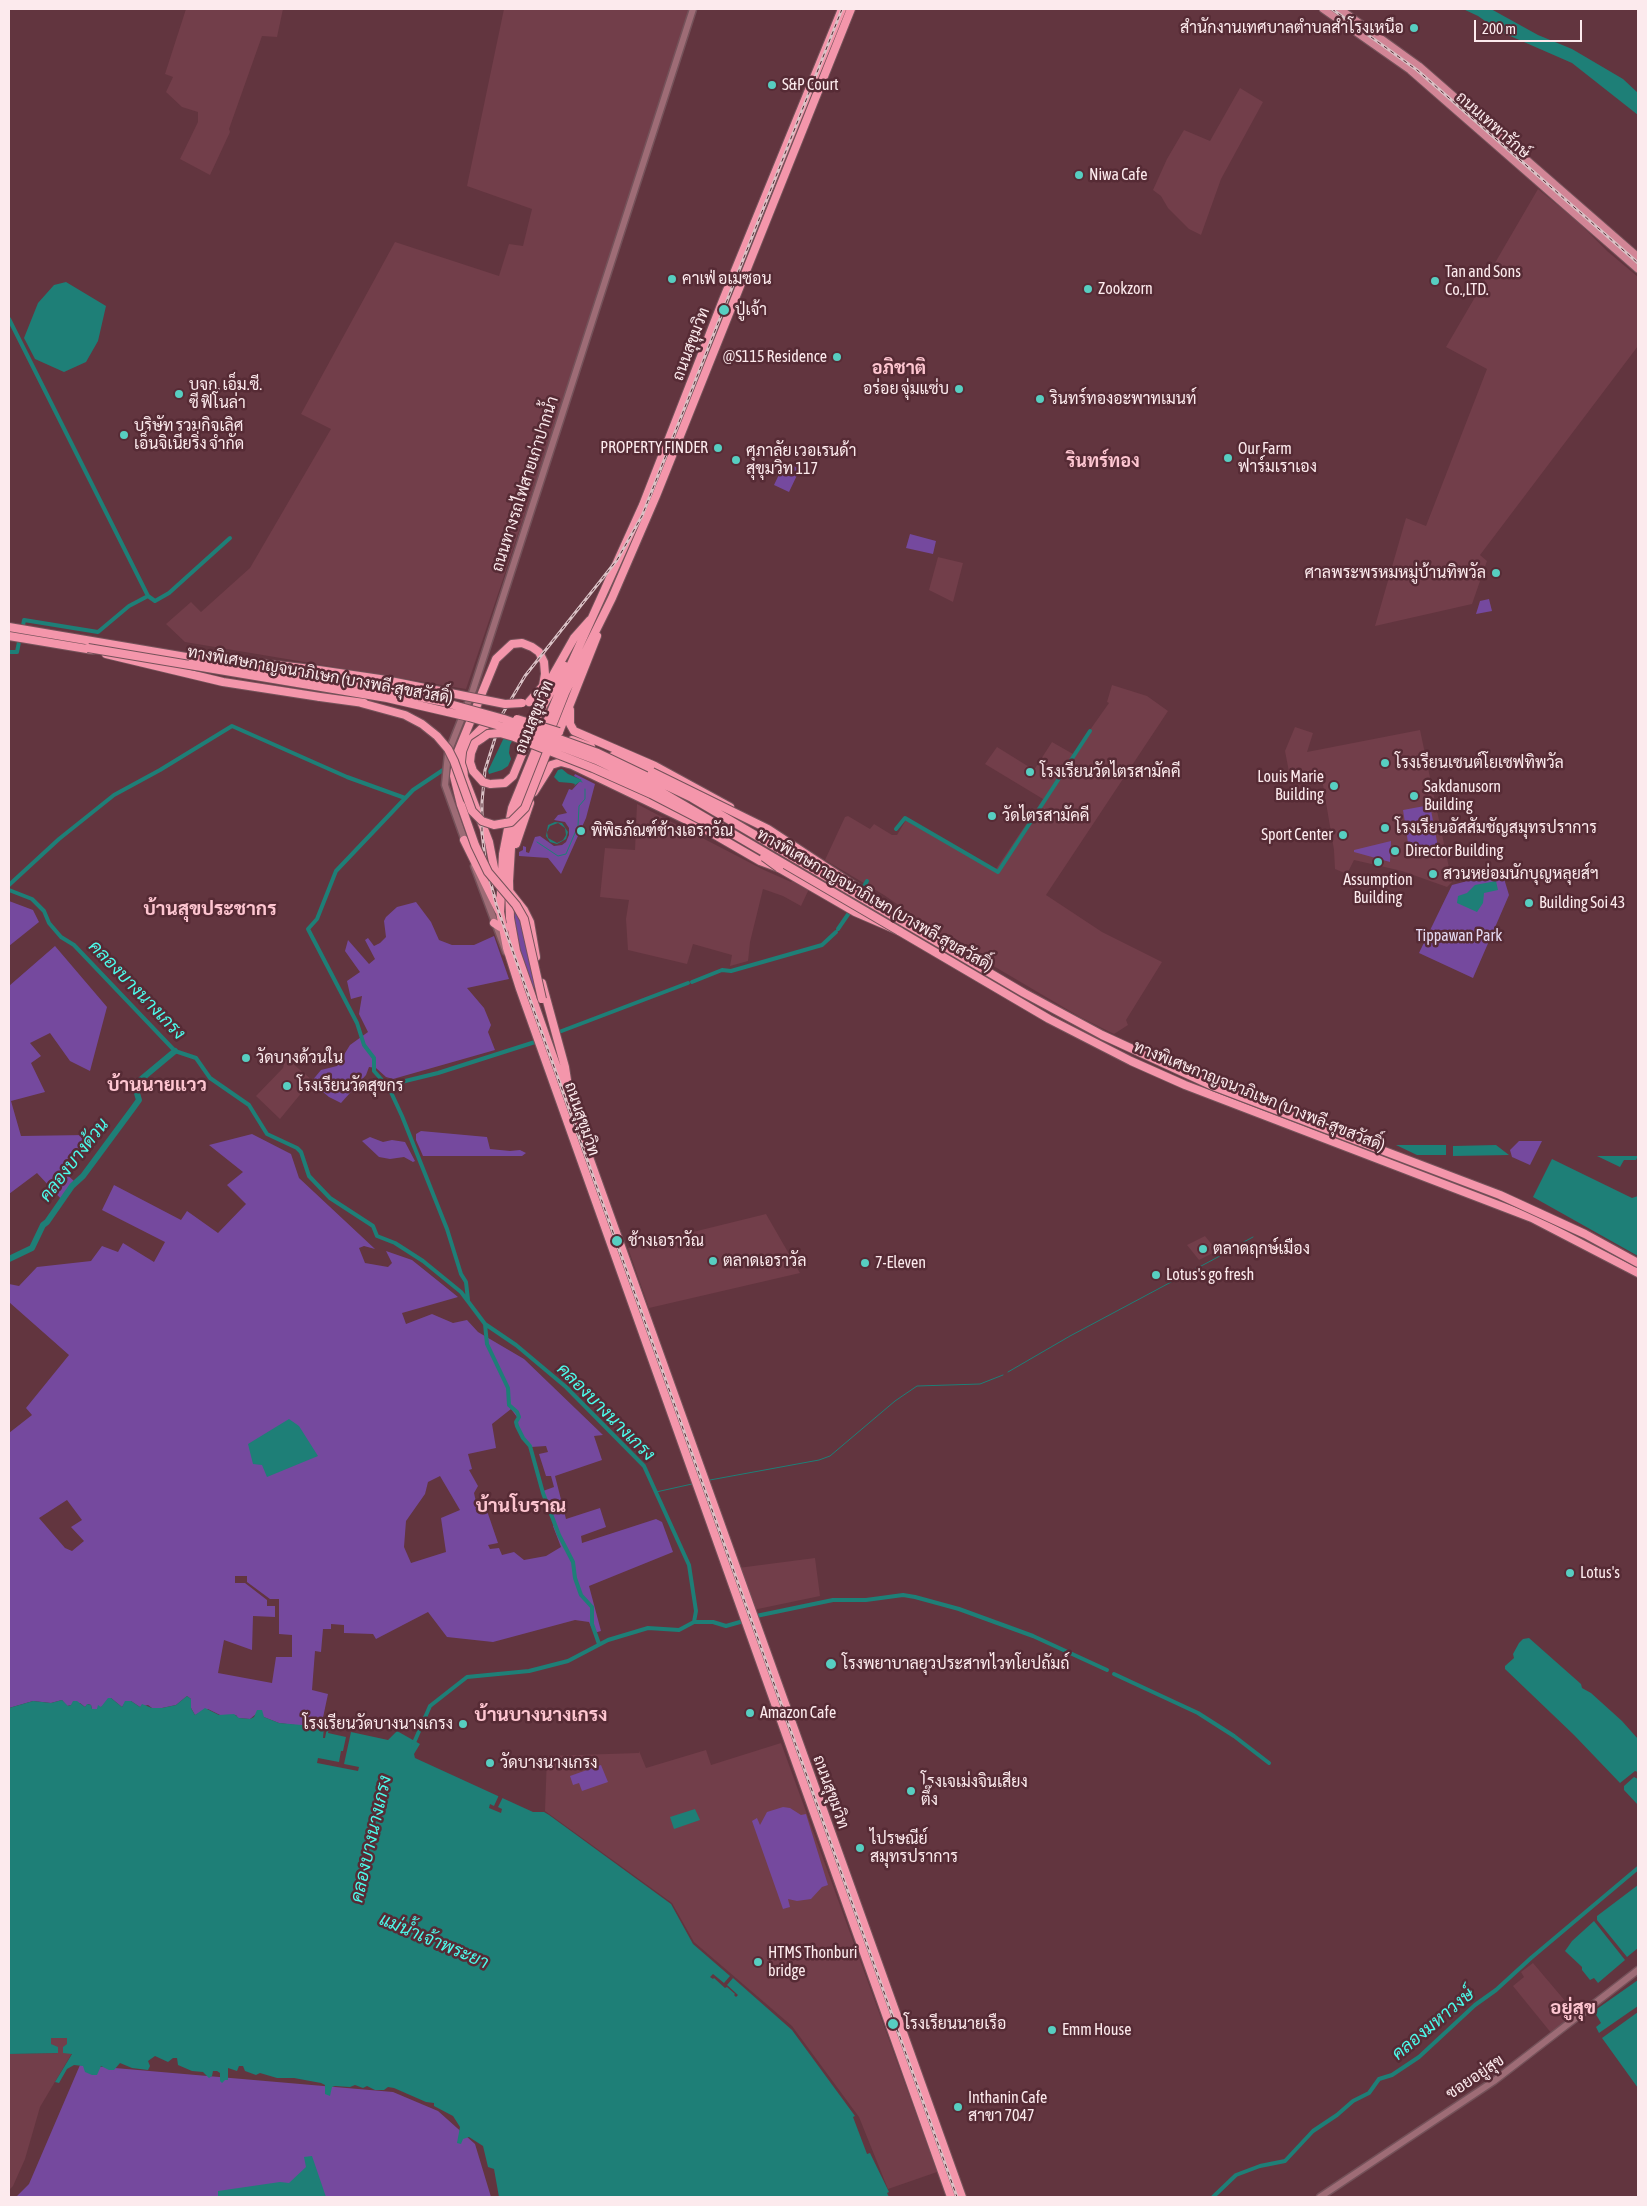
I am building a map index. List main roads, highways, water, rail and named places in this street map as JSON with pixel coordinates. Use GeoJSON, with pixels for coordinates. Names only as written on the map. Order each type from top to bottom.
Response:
{"type":"FeatureCollection","features":[{"type":"Feature","properties":{"kind":"highway","name":"ถนนสุขุมวิท"},"geometry":{"type":"LineString","coordinates":[[842,9],[760,210],[612,598],[569,684],[525,794],[514,834],[506,927],[512,965],[573,1125],[952,2197]]}},
{"type":"Feature","properties":{"kind":"highway","name":"ถนนสุขุมวิท"},"geometry":{"type":"LineString","coordinates":[[573,1125],[571,1107],[500,909],[503,854],[512,808],[559,692],[635,534],[851,9]]}},
{"type":"Feature","properties":{"kind":"highway"},"geometry":{"type":"LineString","coordinates":[[760,210],[769,212]]}},
{"type":"Feature","properties":{"kind":"highway"},"geometry":{"type":"LineString","coordinates":[[509,881],[518,838],[534,792],[612,598]]}},
{"type":"Feature","properties":{"kind":"highway"},"geometry":{"type":"LineString","coordinates":[[192,658],[312,669],[380,679],[505,704],[525,702],[537,698],[545,690],[574,638],[594,617]]}},
{"type":"Feature","properties":{"kind":"highway"},"geometry":{"type":"LineString","coordinates":[[590,626],[538,715],[514,776],[505,783],[490,784],[483,782],[473,771],[470,762],[472,748],[477,741],[488,734],[500,733],[514,737],[593,768],[657,797],[743,844],[779,868],[855,912],[899,932]]}},
{"type":"Feature","properties":{"kind":"highway","name":"ทางพิเศษกาญจนาภิเษก (บางพลี-สุขสวัสดิ์)"},"geometry":{"type":"LineString","coordinates":[[9,627],[413,695],[473,709],[562,739],[629,766],[692,798],[1084,1026],[1213,1086],[1500,1195],[1585,1234],[1638,1263]]}},
{"type":"Feature","properties":{"kind":"highway","name":"ทางพิเศษกาญจนาภิเษก (บางพลี-สุขสวัสดิ์)"},"geometry":{"type":"LineString","coordinates":[[9,636],[387,698],[461,715],[527,734],[596,760],[658,790],[1050,1019],[1131,1061],[1185,1085],[1532,1218],[1638,1273]]}},
{"type":"Feature","properties":{"kind":"highway"},"geometry":{"type":"LineString","coordinates":[[525,702],[543,686],[544,662],[539,652],[532,647],[522,643],[512,644],[503,650],[496,659],[457,754],[454,776],[461,805],[475,845],[488,872],[516,905],[524,918],[542,999],[571,1107]]}},
{"type":"Feature","properties":{"kind":"highway"},"geometry":{"type":"LineString","coordinates":[[361,703],[405,715],[422,724],[437,736],[448,749],[472,811],[482,821],[494,825],[511,822],[525,808],[550,743],[593,646]]}},
{"type":"Feature","properties":{"kind":"highway"},"geometry":{"type":"LineString","coordinates":[[88,648],[151,666],[223,682],[400,709],[426,721],[439,731],[449,743],[477,810],[489,842],[500,909]]}},
{"type":"Feature","properties":{"kind":"highway"},"geometry":{"type":"LineString","coordinates":[[571,702],[569,720],[574,731],[632,756],[697,788],[782,838],[904,922]]}},
{"type":"Feature","properties":{"kind":"highway"},"geometry":{"type":"LineString","coordinates":[[464,777],[462,765],[464,751],[474,734],[484,726],[498,720],[522,720],[630,762],[751,820]]}},
{"type":"Feature","properties":{"kind":"highway"},"geometry":{"type":"LineString","coordinates":[[566,763],[566,748],[574,740],[674,784]]}},
{"type":"Feature","properties":{"kind":"highway"},"geometry":{"type":"LineString","coordinates":[[534,792],[551,765],[558,762],[566,763],[703,828],[760,860],[779,868]]}},
{"type":"Feature","properties":{"kind":"highway"},"geometry":{"type":"LineString","coordinates":[[464,840],[494,864]]}},
{"type":"Feature","properties":{"kind":"highway"},"geometry":{"type":"LineString","coordinates":[[464,840],[500,909]]}},
{"type":"Feature","properties":{"kind":"highway"},"geometry":{"type":"LineString","coordinates":[[509,892],[524,910],[530,922],[537,967],[565,1067],[571,1107]]}},
{"type":"Feature","properties":{"kind":"highway"},"geometry":{"type":"LineString","coordinates":[[494,923],[506,927]]}},
{"type":"Feature","properties":{"kind":"highway","name":"ถนนสุขุมวิท"},"geometry":{"type":"LineString","coordinates":[[690,1454],[874,1951],[960,2197]]}},
{"type":"Feature","properties":{"kind":"highway"},"geometry":{"type":"LineString","coordinates":[[863,1948],[874,1951],[868,1962]]}},
{"type":"Feature","properties":{"kind":"main road","name":"ถนนทางรถไฟสายเก่าปากน้ำ"},"geometry":{"type":"LineString","coordinates":[[512,965],[494,923],[445,785],[448,753],[478,674],[693,9]]}},
{"type":"Feature","properties":{"kind":"main road","name":"ถนนเทพารักษ์"},"geometry":{"type":"LineString","coordinates":[[1323,9],[1410,70],[1638,269]]}},
{"type":"Feature","properties":{"kind":"main road","name":"ถนนเทพารักษ์"},"geometry":{"type":"LineString","coordinates":[[1340,9],[1419,66],[1638,257]]}},
{"type":"Feature","properties":{"kind":"main road","name":"ซอยอยู่สุข"},"geometry":{"type":"LineString","coordinates":[[1320,2197],[1494,2081],[1638,1970]]}},
{"type":"Feature","properties":{"kind":"water"},"geometry":{"type":"Polygon","coordinates":[[[1463,9],[1491,9],[1538,35],[1572,49],[1623,79],[1638,93],[1638,115],[1572,63],[1501,32],[1478,16],[1463,9]]]}},
{"type":"Feature","properties":{"kind":"water"},"geometry":{"type":"Polygon","coordinates":[[[66,282],[106,306],[98,341],[86,362],[64,372],[35,359],[24,338],[38,303],[54,285],[66,282]]]}},
{"type":"Feature","properties":{"kind":"water"},"geometry":{"type":"Polygon","coordinates":[[[510,725],[516,734],[510,745],[509,753],[511,759],[508,766],[489,774],[488,771],[510,725]]]}},
{"type":"Feature","properties":{"kind":"water"},"geometry":{"type":"Polygon","coordinates":[[[562,769],[582,780],[574,786],[575,784],[559,782],[554,777],[558,770],[562,769]]]}},
{"type":"Feature","properties":{"kind":"water"},"geometry":{"type":"Polygon","coordinates":[[[555,822],[562,823],[568,832],[566,839],[557,844],[550,842],[546,836],[548,825],[555,822]],[[558,823],[550,826],[547,832],[548,838],[557,843],[563,840],[566,835],[565,828],[558,823]]]}},
{"type":"Feature","properties":{"kind":"water"},"geometry":{"type":"Polygon","coordinates":[[[1496,881],[1498,890],[1484,893],[1483,903],[1477,912],[1457,903],[1458,896],[1467,893],[1475,885],[1496,881]]]}},
{"type":"Feature","properties":{"kind":"water"},"geometry":{"type":"Polygon","coordinates":[[[1396,1145],[1446,1145],[1446,1155],[1417,1155],[1396,1145]]]}},
{"type":"Feature","properties":{"kind":"water"},"geometry":{"type":"Polygon","coordinates":[[[1496,1145],[1509,1155],[1453,1156],[1453,1146],[1496,1145]]]}},
{"type":"Feature","properties":{"kind":"water"},"geometry":{"type":"Polygon","coordinates":[[[1597,1156],[1638,1156],[1636,1160],[1624,1160],[1620,1167],[1597,1156]]]}},
{"type":"Feature","properties":{"kind":"water"},"geometry":{"type":"Polygon","coordinates":[[[1552,1159],[1632,1198],[1638,1196],[1638,1256],[1533,1197],[1552,1159]]]}},
{"type":"Feature","properties":{"kind":"water"},"geometry":{"type":"Polygon","coordinates":[[[289,1419],[299,1426],[318,1456],[267,1477],[262,1465],[253,1464],[248,1444],[289,1419]]]}},
{"type":"Feature","properties":{"kind":"water"},"geometry":{"type":"Polygon","coordinates":[[[1529,1638],[1581,1684],[1582,1688],[1591,1693],[1622,1721],[1638,1739],[1638,1772],[1635,1771],[1620,1783],[1574,1735],[1505,1669],[1505,1666],[1514,1658],[1513,1654],[1519,1643],[1523,1639],[1529,1638]]]}},
{"type":"Feature","properties":{"kind":"water","name":"แม่น้ำเจ้าพระยา"},"geometry":{"type":"Polygon","coordinates":[[[187,1696],[191,1699],[191,1708],[195,1715],[205,1708],[219,1715],[234,1714],[239,1718],[250,1719],[254,1717],[257,1710],[262,1710],[264,1717],[279,1723],[324,1727],[323,1738],[325,1738],[327,1728],[329,1728],[328,1733],[346,1737],[343,1751],[341,1751],[339,1762],[318,1758],[317,1763],[358,1771],[359,1767],[344,1764],[351,1732],[388,1740],[397,1731],[420,1744],[414,1754],[415,1758],[533,1812],[544,1812],[549,1815],[671,1904],[693,1944],[730,1976],[724,1983],[713,1974],[710,1977],[714,1978],[725,1988],[727,1987],[736,1997],[738,1995],[727,1985],[733,1978],[792,2030],[855,2116],[853,2117],[867,2154],[870,2153],[889,2192],[887,2193],[889,2197],[499,2197],[494,2169],[488,2167],[483,2146],[469,2137],[463,2139],[461,2144],[457,2143],[460,2127],[453,2116],[434,2106],[434,2103],[426,2102],[394,2088],[388,2087],[384,2090],[375,2090],[367,2086],[363,2088],[355,2085],[350,2087],[335,2086],[332,2087],[330,2096],[325,2094],[325,2085],[321,2083],[294,2078],[277,2078],[260,2073],[256,2075],[245,2071],[243,2066],[239,2066],[237,2071],[228,2068],[228,2080],[222,2083],[220,2081],[220,2073],[217,2071],[213,2071],[212,2076],[209,2078],[203,2072],[192,2071],[178,2065],[177,2058],[173,2058],[168,2062],[155,2056],[148,2061],[150,2066],[148,2070],[132,2068],[120,2063],[114,2070],[101,2066],[97,2075],[92,2075],[85,2072],[83,2066],[74,2065],[67,2069],[59,2083],[55,2082],[72,2054],[63,2053],[63,2047],[67,2044],[67,2038],[51,2038],[51,2044],[58,2047],[58,2053],[9,2054],[9,1708],[33,1701],[51,1703],[62,1700],[68,1706],[73,1701],[77,1701],[85,1707],[87,1704],[91,1705],[92,1709],[97,1709],[98,1705],[101,1707],[108,1698],[111,1698],[122,1707],[125,1701],[131,1701],[140,1707],[142,1704],[152,1708],[162,1708],[176,1705],[187,1696]]]}},
{"type":"Feature","properties":{"kind":"water"},"geometry":{"type":"Polygon","coordinates":[[[1634,1777],[1638,1779],[1638,1805],[1624,1790],[1624,1786],[1634,1777]]]}},
{"type":"Feature","properties":{"kind":"water"},"geometry":{"type":"Polygon","coordinates":[[[695,1809],[700,1820],[674,1829],[670,1817],[695,1809]]]}},
{"type":"Feature","properties":{"kind":"water"},"geometry":{"type":"Polygon","coordinates":[[[1638,1885],[1638,1948],[1627,1957],[1597,1920],[1597,1916],[1638,1885]]]}},
{"type":"Feature","properties":{"kind":"water"},"geometry":{"type":"Polygon","coordinates":[[[1594,1921],[1625,1960],[1598,1983],[1594,1978],[1590,1980],[1582,1970],[1582,1967],[1565,1951],[1572,1941],[1594,1921]]]}},
{"type":"Feature","properties":{"kind":"water"},"geometry":{"type":"Polygon","coordinates":[[[1638,1980],[1638,2006],[1599,2033],[1596,2027],[1601,2023],[1594,2011],[1638,1980]]]}},
{"type":"Feature","properties":{"kind":"water"},"geometry":{"type":"Polygon","coordinates":[[[1638,2012],[1638,2088],[1602,2038],[1638,2012]]]}},
{"type":"Feature","properties":{"kind":"water"},"geometry":{"type":"Polygon","coordinates":[[[312,2156],[326,2197],[218,2197],[218,2191],[280,2182],[289,2183],[306,2167],[304,2157],[312,2156]]]}},
{"type":"Feature","properties":{"kind":"waterway"},"geometry":{"type":"LineString","coordinates":[[9,319],[148,596],[155,601],[169,593],[230,538]]}},
{"type":"Feature","properties":{"kind":"waterway"},"geometry":{"type":"LineString","coordinates":[[22,631],[24,620],[98,632],[129,606],[148,596]]}},
{"type":"Feature","properties":{"kind":"waterway"},"geometry":{"type":"LineString","coordinates":[[9,652],[17,652],[20,637]]}},
{"type":"Feature","properties":{"kind":"waterway"},"geometry":{"type":"LineString","coordinates":[[9,885],[59,839],[114,795],[160,770],[232,726],[347,777],[405,798]]}},
{"type":"Feature","properties":{"kind":"waterway"},"geometry":{"type":"LineString","coordinates":[[896,829],[905,818],[998,872],[1090,731]]}},
{"type":"Feature","properties":{"kind":"waterway"},"geometry":{"type":"LineString","coordinates":[[443,770],[413,790],[336,871],[317,919],[308,929],[357,1023],[364,1045],[374,1058],[374,1071],[389,1088],[402,1116],[447,1229],[461,1274],[466,1282],[468,1300]]}},
{"type":"Feature","properties":{"kind":"waterway"},"geometry":{"type":"LineString","coordinates":[[537,842],[558,856],[566,854],[578,826],[579,806],[585,799],[585,789]]}},
{"type":"Feature","properties":{"kind":"waterway"},"geometry":{"type":"LineString","coordinates":[[854,904],[867,881]]}},
{"type":"Feature","properties":{"kind":"waterway","name":"คลองบางนางเกรง"},"geometry":{"type":"LineString","coordinates":[[9,890],[32,899],[44,911],[49,923],[61,937],[74,945],[175,1051],[196,1058],[210,1078],[249,1105],[267,1134],[297,1148],[301,1152],[309,1176],[330,1198],[373,1226],[377,1236],[395,1243],[423,1261],[461,1292],[485,1324],[516,1345],[566,1387],[644,1466],[689,1565],[696,1611],[694,1622],[679,1630],[648,1628],[608,1640],[568,1661],[529,1671],[467,1677],[430,1706],[413,1745]]}},
{"type":"Feature","properties":{"kind":"waterway"},"geometry":{"type":"LineString","coordinates":[[838,929],[851,910]]}},
{"type":"Feature","properties":{"kind":"waterway"},"geometry":{"type":"LineString","coordinates":[[692,982],[722,970],[731,971],[822,945],[836,932]]}},
{"type":"Feature","properties":{"kind":"waterway"},"geometry":{"type":"LineString","coordinates":[[559,1032],[688,983]]}},
{"type":"Feature","properties":{"kind":"waterway"},"geometry":{"type":"LineString","coordinates":[[389,1088],[397,1083],[438,1073],[535,1042]]}},
{"type":"Feature","properties":{"kind":"waterway","name":"คลองบางด้วน"},"geometry":{"type":"LineString","coordinates":[[9,1259],[32,1248],[43,1225],[72,1186],[83,1176],[139,1100],[136,1090],[139,1081],[175,1051]]}},
{"type":"Feature","properties":{"kind":"waterway"},"geometry":{"type":"LineString","coordinates":[[1238,1245],[1253,1237]]}},
{"type":"Feature","properties":{"kind":"waterway"},"geometry":{"type":"LineString","coordinates":[[1008,1372],[1070,1336],[1233,1249]]}},
{"type":"Feature","properties":{"kind":"waterway"},"geometry":{"type":"LineString","coordinates":[[485,1324],[487,1344],[508,1388],[509,1405],[517,1412],[519,1417],[516,1422],[517,1426],[523,1438],[530,1446],[543,1493],[559,1535],[573,1562],[575,1578],[581,1595],[592,1607],[592,1624],[599,1644]]}},
{"type":"Feature","properties":{"kind":"waterway"},"geometry":{"type":"LineString","coordinates":[[710,1480],[819,1460],[830,1456],[895,1401],[917,1386],[980,1384],[1003,1375]]}},
{"type":"Feature","properties":{"kind":"waterway"},"geometry":{"type":"LineString","coordinates":[[656,1492],[692,1484]]}},
{"type":"Feature","properties":{"kind":"waterway"},"geometry":{"type":"LineString","coordinates":[[756,1616],[833,1600],[866,1600],[903,1595],[959,1609],[1033,1636],[1107,1670]]}},
{"type":"Feature","properties":{"kind":"waterway"},"geometry":{"type":"LineString","coordinates":[[694,1622],[713,1622],[726,1626],[740,1622]]}},
{"type":"Feature","properties":{"kind":"waterway"},"geometry":{"type":"LineString","coordinates":[[1114,1674],[1198,1713],[1234,1736],[1269,1763]]}},
{"type":"Feature","properties":{"kind":"waterway","name":"คลองมหาวงษ์"},"geometry":{"type":"LineString","coordinates":[[1213,2197],[1236,2175],[1260,2166],[1285,2161],[1313,2131],[1337,2115],[1353,2101],[1369,2093],[1379,2079],[1392,2075],[1419,2057],[1475,2005],[1496,1990],[1638,1868]]}},
{"type":"Feature","properties":{"kind":"railway"},"geometry":{"type":"LineString","coordinates":[[842,9],[642,516],[617,560],[525,676],[503,713],[485,770],[482,833],[485,859],[496,904],[957,2197]]}},
{"type":"Feature","properties":{"kind":"railway"},"geometry":{"type":"LineString","coordinates":[[1332,9],[1417,70],[1638,263]]}},
{"type":"Feature","properties":{"kind":"place","name":"สำนักงานเทศบาลตำบลสำโรงเหนือ"},"geometry":{"type":"Point","coordinates":[1414,28]}},
{"type":"Feature","properties":{"kind":"place","name":"S&P Court"},"geometry":{"type":"Point","coordinates":[772,85]}},
{"type":"Feature","properties":{"kind":"place","name":"Niwa Cafe"},"geometry":{"type":"Point","coordinates":[1079,175]}},
{"type":"Feature","properties":{"kind":"place","name":"คาเฟ่ อเมซอน"},"geometry":{"type":"Point","coordinates":[672,279]}},
{"type":"Feature","properties":{"kind":"place","name":"Tan and Sons Co.,LTD."},"geometry":{"type":"Point","coordinates":[1435,281]}},
{"type":"Feature","properties":{"kind":"place","name":"Zookzorn"},"geometry":{"type":"Point","coordinates":[1088,289]}},
{"type":"Feature","properties":{"kind":"place","name":"ปู่เจ้า"},"geometry":{"type":"Point","coordinates":[724,310]}},
{"type":"Feature","properties":{"kind":"place","name":"@S115 Residence"},"geometry":{"type":"Point","coordinates":[837,357]}},
{"type":"Feature","properties":{"kind":"place","name":"อร่อย จุ่มแซ่บ"},"geometry":{"type":"Point","coordinates":[959,389]}},
{"type":"Feature","properties":{"kind":"place","name":"บจก. เอ็ม.ซี. ซี ฟิโนล่า"},"geometry":{"type":"Point","coordinates":[179,394]}},
{"type":"Feature","properties":{"kind":"place","name":"รินทร์ทองอะพาทเมนท์"},"geometry":{"type":"Point","coordinates":[1040,399]}},
{"type":"Feature","properties":{"kind":"place","name":"บริษัท รวมกิจเลิศ เอ็นจิเนียริ่ง จำกัด"},"geometry":{"type":"Point","coordinates":[124,435]}},
{"type":"Feature","properties":{"kind":"place","name":"PROPERTY FINDER"},"geometry":{"type":"Point","coordinates":[718,448]}},
{"type":"Feature","properties":{"kind":"place","name":"Our Farm ฟาร์มเราเอง"},"geometry":{"type":"Point","coordinates":[1228,458]}},
{"type":"Feature","properties":{"kind":"place","name":"ศุภาลัย เวอเรนด้า สุขุมวิท 117"},"geometry":{"type":"Point","coordinates":[736,460]}},
{"type":"Feature","properties":{"kind":"place","name":"ศาลพระพรหมหมู่บ้านทิพวัล"},"geometry":{"type":"Point","coordinates":[1496,573]}},
{"type":"Feature","properties":{"kind":"place","name":"โรงเรียนเซนต์โยเซฟทิพวัล"},"geometry":{"type":"Point","coordinates":[1385,763]}},
{"type":"Feature","properties":{"kind":"place","name":"โรงเรียนวัดไตรสามัคคี"},"geometry":{"type":"Point","coordinates":[1030,772]}},
{"type":"Feature","properties":{"kind":"place","name":"Louis Marie Building"},"geometry":{"type":"Point","coordinates":[1334,786]}},
{"type":"Feature","properties":{"kind":"place","name":"Sakdanusorn Building"},"geometry":{"type":"Point","coordinates":[1414,796]}},
{"type":"Feature","properties":{"kind":"place","name":"วัดไตรสามัคคี"},"geometry":{"type":"Point","coordinates":[992,816]}},
{"type":"Feature","properties":{"kind":"place","name":"โรงเรียนอัสสัมชัญสมุทรปราการ"},"geometry":{"type":"Point","coordinates":[1385,828]}},
{"type":"Feature","properties":{"kind":"place","name":"พิพิธภัณฑ์ช้างเอราวัณ"},"geometry":{"type":"Point","coordinates":[581,831]}},
{"type":"Feature","properties":{"kind":"place","name":"Sport Center"},"geometry":{"type":"Point","coordinates":[1343,835]}},
{"type":"Feature","properties":{"kind":"place","name":"Director Building"},"geometry":{"type":"Point","coordinates":[1395,851]}},
{"type":"Feature","properties":{"kind":"place","name":"Assumption Building"},"geometry":{"type":"Point","coordinates":[1378,862]}},
{"type":"Feature","properties":{"kind":"place","name":"สวนหย่อมนักบุญหลุยส์ฯ"},"geometry":{"type":"Point","coordinates":[1433,874]}},
{"type":"Feature","properties":{"kind":"place","name":"Building Soi 43"},"geometry":{"type":"Point","coordinates":[1529,903]}},
{"type":"Feature","properties":{"kind":"place","name":"วัดบางด้วนใน"},"geometry":{"type":"Point","coordinates":[246,1058]}},
{"type":"Feature","properties":{"kind":"place","name":"โรงเรียนวัดสุขกร"},"geometry":{"type":"Point","coordinates":[287,1086]}},
{"type":"Feature","properties":{"kind":"place","name":"ช้างเอราวัณ"},"geometry":{"type":"Point","coordinates":[617,1241]}},
{"type":"Feature","properties":{"kind":"place","name":"ตลาดฤกษ์เมือง"},"geometry":{"type":"Point","coordinates":[1203,1249]}},
{"type":"Feature","properties":{"kind":"place","name":"ตลาดเอราวัล"},"geometry":{"type":"Point","coordinates":[713,1261]}},
{"type":"Feature","properties":{"kind":"place","name":"7-Eleven"},"geometry":{"type":"Point","coordinates":[865,1263]}},
{"type":"Feature","properties":{"kind":"place","name":"Lotus's go fresh"},"geometry":{"type":"Point","coordinates":[1156,1275]}},
{"type":"Feature","properties":{"kind":"place","name":"Lotus's"},"geometry":{"type":"Point","coordinates":[1570,1573]}},
{"type":"Feature","properties":{"kind":"place","name":"โรงพยาบาลยุวประสาทไวทโยปถัมถ์"},"geometry":{"type":"Point","coordinates":[831,1664]}},
{"type":"Feature","properties":{"kind":"place","name":"Amazon Cafe"},"geometry":{"type":"Point","coordinates":[750,1713]}},
{"type":"Feature","properties":{"kind":"place","name":"โรงเรียนวัดบางนางเกรง"},"geometry":{"type":"Point","coordinates":[463,1724]}},
{"type":"Feature","properties":{"kind":"place","name":"วัดบางนางเกรง"},"geometry":{"type":"Point","coordinates":[490,1763]}},
{"type":"Feature","properties":{"kind":"place","name":"โรงเจเม่งจินเสียง ตึ๊ง"},"geometry":{"type":"Point","coordinates":[911,1791]}},
{"type":"Feature","properties":{"kind":"place","name":"ไปรษณีย์ สมุทรปราการ"},"geometry":{"type":"Point","coordinates":[860,1848]}},
{"type":"Feature","properties":{"kind":"place","name":"HTMS Thonburi bridge"},"geometry":{"type":"Point","coordinates":[758,1962]}},
{"type":"Feature","properties":{"kind":"place","name":"โรงเรียนนายเรือ"},"geometry":{"type":"Point","coordinates":[893,2024]}},
{"type":"Feature","properties":{"kind":"place","name":"Emm House"},"geometry":{"type":"Point","coordinates":[1052,2030]}},
{"type":"Feature","properties":{"kind":"place","name":"Inthanin Cafe สาขา 7047"},"geometry":{"type":"Point","coordinates":[958,2107]}},
{"type":"Feature","properties":{"kind":"district","name":"อภิชาติ"},"geometry":{"type":"Point","coordinates":[899,368]}},
{"type":"Feature","properties":{"kind":"district","name":"รินทร์ทอง"},"geometry":{"type":"Point","coordinates":[1103,461]}},
{"type":"Feature","properties":{"kind":"district","name":"บ้านสุขประชากร"},"geometry":{"type":"Point","coordinates":[210,909]}},
{"type":"Feature","properties":{"kind":"district","name":"บ้านนายแวว"},"geometry":{"type":"Point","coordinates":[157,1085]}},
{"type":"Feature","properties":{"kind":"district","name":"บ้านโบราณ"},"geometry":{"type":"Point","coordinates":[521,1506]}},
{"type":"Feature","properties":{"kind":"district","name":"บ้านบางนางเกรง"},"geometry":{"type":"Point","coordinates":[541,1715]}},
{"type":"Feature","properties":{"kind":"district","name":"อยู่สุข"},"geometry":{"type":"Point","coordinates":[1573,2008]}},
{"type":"Feature","properties":{"kind":"park label","name":"Tippawan Park"},"geometry":{"type":"Point","coordinates":[1459,936]}}]}
